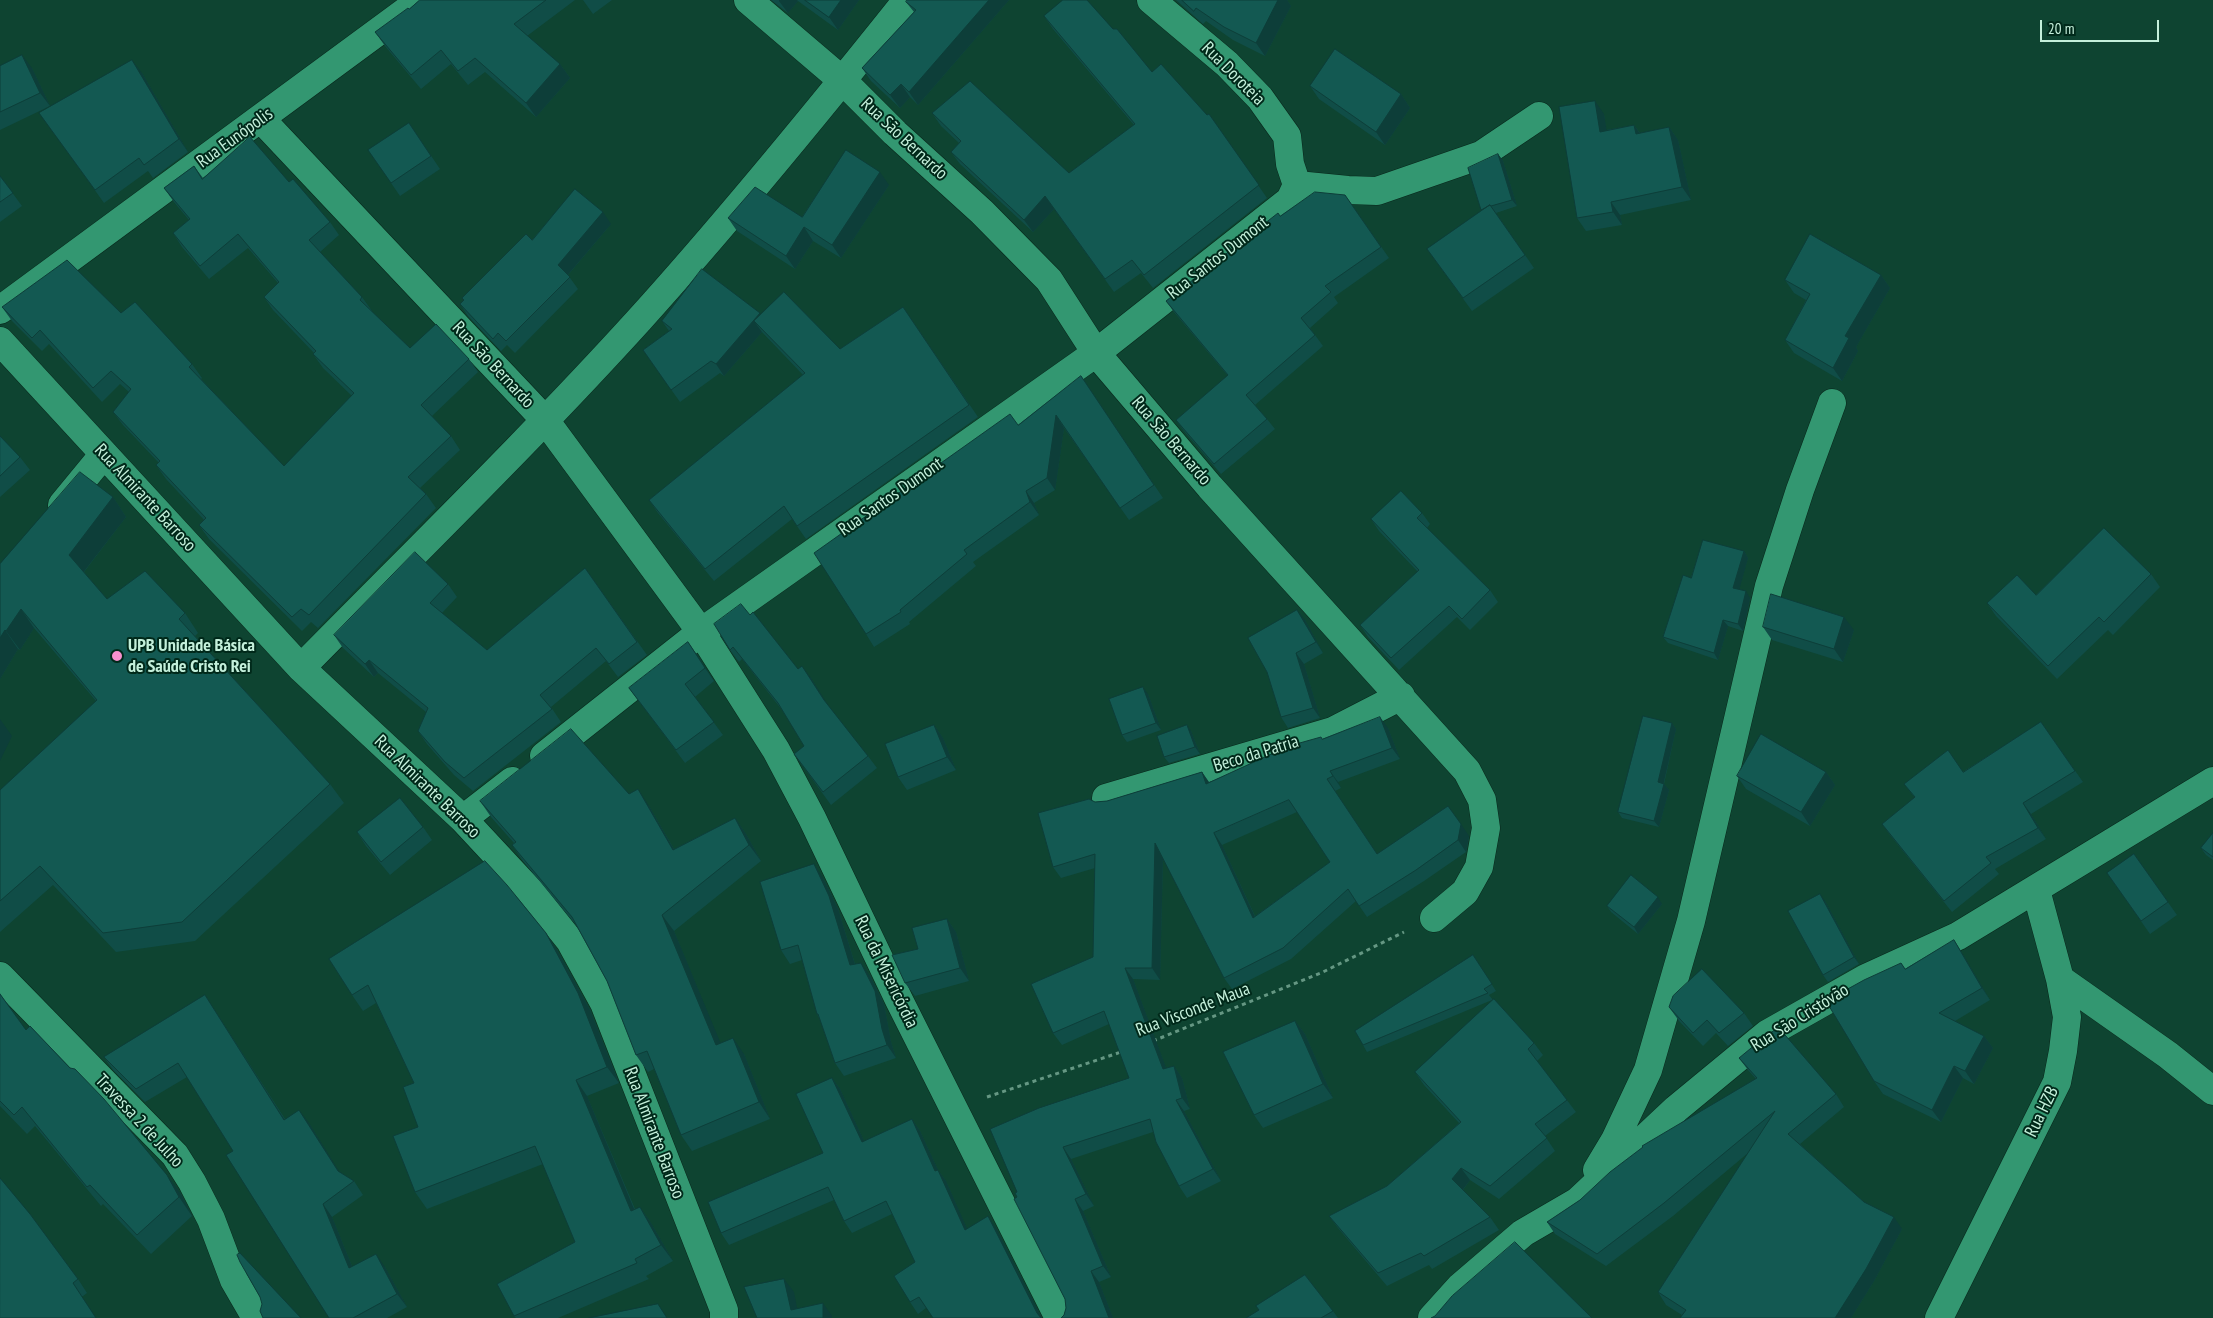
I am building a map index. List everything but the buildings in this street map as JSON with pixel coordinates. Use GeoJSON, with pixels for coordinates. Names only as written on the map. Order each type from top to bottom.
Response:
{"type":"FeatureCollection","features":[{"type":"Feature","properties":{"kind":"street","name":"Rua Eunópolis"},"geometry":{"type":"LineString","coordinates":[[0,310],[421,0]]}},
{"type":"Feature","properties":{"kind":"street","name":"Rua São Bernardo"},"geometry":{"type":"LineString","coordinates":[[748,0],[843,81],[895,133],[982,212],[1049,280],[1096,353],[1210,487],[1467,770],[1482,800],[1486,828],[1479,867],[1465,892],[1434,918]]}},
{"type":"Feature","properties":{"kind":"street"},"geometry":{"type":"LineString","coordinates":[[301,668],[544,420],[638,321],[843,81],[907,0]]}},
{"type":"Feature","properties":{"kind":"street","name":"Rua Doroteia"},"geometry":{"type":"LineString","coordinates":[[1150,0],[1227,64],[1260,98],[1287,136],[1294,174]]}},
{"type":"Feature","properties":{"kind":"street"},"geometry":{"type":"LineString","coordinates":[[1294,174],[1377,191],[1481,155],[1539,116]]}},
{"type":"Feature","properties":{"kind":"street","name":"Rua São Bernardo"},"geometry":{"type":"LineString","coordinates":[[261,119],[544,420],[701,632]]}},
{"type":"Feature","properties":{"kind":"street","name":"Rua Santos Dumont"},"geometry":{"type":"LineString","coordinates":[[463,819],[701,632],[1096,353],[1290,200],[1294,174]]}},
{"type":"Feature","properties":{"kind":"street","name":"Rua Almirante Barroso"},"geometry":{"type":"LineString","coordinates":[[0,341],[301,668],[463,819],[530,891],[570,941],[604,1003],[724,1310],[724,1318]]}},
{"type":"Feature","properties":{"kind":"street"},"geometry":{"type":"LineString","coordinates":[[1578,1201],[1615,1140],[1648,1070],[1690,921],[1769,586],[1800,490],[1832,403]]}},
{"type":"Feature","properties":{"kind":"street"},"geometry":{"type":"LineString","coordinates":[[45,525],[104,454]]}},
{"type":"Feature","properties":{"kind":"street","name":"Rua da Misericórdia"},"geometry":{"type":"LineString","coordinates":[[701,632],[776,750],[812,818],[899,1000],[1059,1318]]}},
{"type":"Feature","properties":{"kind":"street","name":"Beco da Patria"},"geometry":{"type":"LineString","coordinates":[[1106,798],[1333,731],[1401,696]]}},
{"type":"Feature","properties":{"kind":"street","name":"Rua São Cristóvão"},"geometry":{"type":"LineString","coordinates":[[1432,1318],[1460,1287],[1523,1233],[1578,1201],[1676,1109],[1768,1034],[1866,978],[1958,936],[2213,781]]}},
{"type":"Feature","properties":{"kind":"street","name":"Rua HZB"},"geometry":{"type":"LineString","coordinates":[[1938,1318],[2057,1082],[2067,1017],[2060,979],[2036,890]]}},
{"type":"Feature","properties":{"kind":"street","name":"Travessa 2 de Julho"},"geometry":{"type":"LineString","coordinates":[[0,976],[174,1155],[196,1189],[211,1219],[234,1280],[256,1318]]}},
{"type":"Feature","properties":{"kind":"street"},"geometry":{"type":"LineString","coordinates":[[2060,979],[2168,1055],[2213,1091]]}},
{"type":"Feature","properties":{"kind":"path","name":"Rua Visconde Maua"},"geometry":{"type":"LineString","coordinates":[[1147,1043],[1323,972],[1434,918]]}},
{"type":"Feature","properties":{"kind":"path","name":"Rua Visconde Maua"},"geometry":{"type":"LineString","coordinates":[[953,1107],[1009,1091],[1128,1050]]}},
{"type":"Feature","properties":{"kind":"place","name":"UPB Unidade Básica de Saúde Cristo Rei"},"geometry":{"type":"Point","coordinates":[117,656]}}]}
